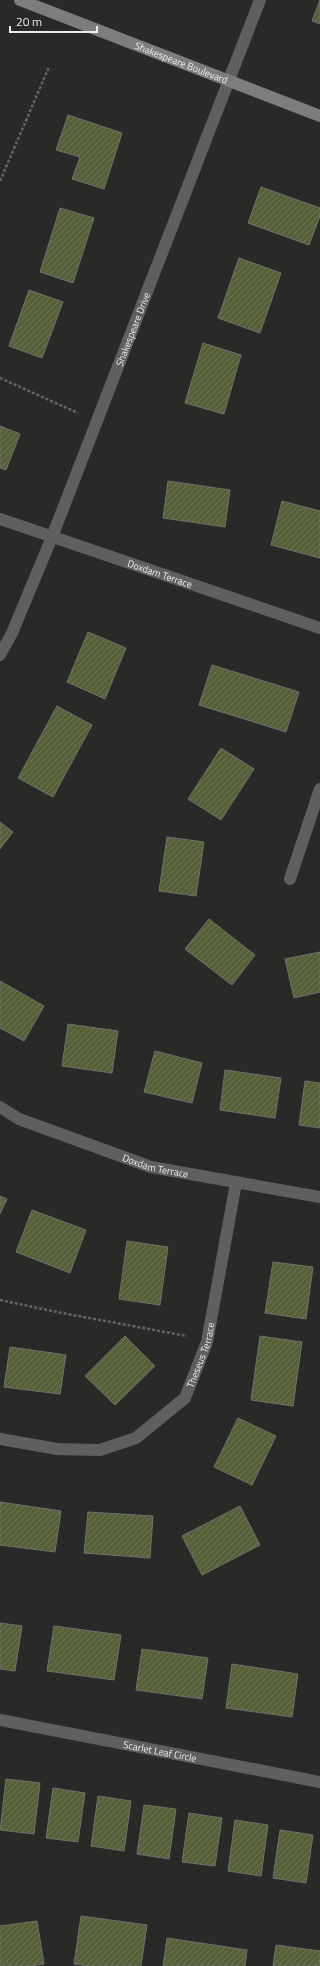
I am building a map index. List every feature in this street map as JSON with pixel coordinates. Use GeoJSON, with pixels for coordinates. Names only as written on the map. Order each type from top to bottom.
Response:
{"type":"FeatureCollection","features":[{"type":"Feature","properties":{"kind":"street","name":"Shakespeare Boulevard"},"geometry":{"type":"LineString","coordinates":[[20,0],[320,116]]}},
{"type":"Feature","properties":{"kind":"street","name":"Shakespeare Drive"},"geometry":{"type":"LineString","coordinates":[[0,655],[12,633],[52,537],[260,0]]}},
{"type":"Feature","properties":{"kind":"street","name":"Doxdam Terrace"},"geometry":{"type":"LineString","coordinates":[[0,519],[320,628]]}},
{"type":"Feature","properties":{"kind":"street"},"geometry":{"type":"LineString","coordinates":[[290,879],[320,789]]}},
{"type":"Feature","properties":{"kind":"street","name":"Doxdam Terrace"},"geometry":{"type":"LineString","coordinates":[[0,1107],[19,1119],[151,1167],[320,1197]]}},
{"type":"Feature","properties":{"kind":"street","name":"Theseus Terrace"},"geometry":{"type":"LineString","coordinates":[[0,1439],[57,1449],[100,1450],[136,1438],[185,1398],[208,1339],[236,1183]]}},
{"type":"Feature","properties":{"kind":"street","name":"Scarlet Leaf Circle"},"geometry":{"type":"LineString","coordinates":[[0,1720],[320,1782]]}},
{"type":"Feature","properties":{"kind":"path"},"geometry":{"type":"LineString","coordinates":[[0,181],[49,67]]}},
{"type":"Feature","properties":{"kind":"path"},"geometry":{"type":"LineString","coordinates":[[0,378],[96,422]]}},
{"type":"Feature","properties":{"kind":"path"},"geometry":{"type":"LineString","coordinates":[[0,1300],[62,1313],[208,1339]]}},
{"type":"Feature","properties":{"kind":"building"},"geometry":{"type":"Polygon","coordinates":[[[320,0],[320,24],[312,21],[320,0]]]}},
{"type":"Feature","properties":{"kind":"building"},"geometry":{"type":"Polygon","coordinates":[[[68,115],[122,133],[104,189],[72,179],[80,157],[56,150],[68,115]]]}},
{"type":"Feature","properties":{"kind":"building"},"geometry":{"type":"Polygon","coordinates":[[[261,187],[320,208],[320,216],[309,245],[248,223],[261,187]]]}},
{"type":"Feature","properties":{"kind":"building"},"geometry":{"type":"Polygon","coordinates":[[[60,208],[94,218],[73,283],[40,272],[60,208]]]}},
{"type":"Feature","properties":{"kind":"building"},"geometry":{"type":"Polygon","coordinates":[[[239,258],[281,273],[260,333],[218,318],[239,258]]]}},
{"type":"Feature","properties":{"kind":"building"},"geometry":{"type":"Polygon","coordinates":[[[29,290],[63,302],[42,358],[9,346],[29,290]]]}},
{"type":"Feature","properties":{"kind":"building"},"geometry":{"type":"Polygon","coordinates":[[[203,343],[241,355],[224,414],[185,403],[203,343]]]}},
{"type":"Feature","properties":{"kind":"building"},"geometry":{"type":"Polygon","coordinates":[[[0,426],[20,434],[6,470],[0,468],[0,426]]]}},
{"type":"Feature","properties":{"kind":"building"},"geometry":{"type":"Polygon","coordinates":[[[168,481],[230,490],[225,527],[163,518],[168,481]]]}},
{"type":"Feature","properties":{"kind":"building"},"geometry":{"type":"Polygon","coordinates":[[[282,501],[320,511],[320,558],[271,545],[282,501]]]}},
{"type":"Feature","properties":{"kind":"building"},"geometry":{"type":"Polygon","coordinates":[[[88,632],[126,648],[105,699],[67,682],[88,632]]]}},
{"type":"Feature","properties":{"kind":"building"},"geometry":{"type":"Polygon","coordinates":[[[212,665],[299,692],[286,732],[199,705],[212,665]]]}},
{"type":"Feature","properties":{"kind":"building"},"geometry":{"type":"Polygon","coordinates":[[[57,706],[92,725],[53,797],[18,778],[57,706]]]}},
{"type":"Feature","properties":{"kind":"building"},"geometry":{"type":"Polygon","coordinates":[[[221,748],[254,769],[221,820],[188,799],[221,748]]]}},
{"type":"Feature","properties":{"kind":"building"},"geometry":{"type":"Polygon","coordinates":[[[0,822],[13,832],[0,849],[0,822]]]}},
{"type":"Feature","properties":{"kind":"building"},"geometry":{"type":"Polygon","coordinates":[[[167,837],[204,842],[196,896],[159,891],[167,837]]]}},
{"type":"Feature","properties":{"kind":"building"},"geometry":{"type":"Polygon","coordinates":[[[209,919],[255,955],[232,985],[185,949],[209,919]]]}},
{"type":"Feature","properties":{"kind":"building"},"geometry":{"type":"Polygon","coordinates":[[[320,952],[320,992],[294,998],[285,959],[320,952]]]}},
{"type":"Feature","properties":{"kind":"building"},"geometry":{"type":"Polygon","coordinates":[[[0,981],[44,1006],[24,1041],[0,1028],[0,981]]]}},
{"type":"Feature","properties":{"kind":"building"},"geometry":{"type":"Polygon","coordinates":[[[68,1024],[118,1031],[112,1073],[62,1066],[68,1024]]]}},
{"type":"Feature","properties":{"kind":"building"},"geometry":{"type":"Polygon","coordinates":[[[155,1051],[202,1063],[192,1103],[144,1092],[155,1051]]]}},
{"type":"Feature","properties":{"kind":"building"},"geometry":{"type":"Polygon","coordinates":[[[225,1070],[281,1078],[275,1118],[220,1110],[225,1070]]]}},
{"type":"Feature","properties":{"kind":"building"},"geometry":{"type":"Polygon","coordinates":[[[305,1081],[320,1083],[320,1128],[299,1125],[305,1081]]]}},
{"type":"Feature","properties":{"kind":"building"},"geometry":{"type":"Polygon","coordinates":[[[0,1196],[7,1199],[0,1214],[0,1196]]]}},
{"type":"Feature","properties":{"kind":"building"},"geometry":{"type":"Polygon","coordinates":[[[32,1210],[86,1230],[70,1273],[16,1252],[32,1210]]]}},
{"type":"Feature","properties":{"kind":"building"},"geometry":{"type":"Polygon","coordinates":[[[127,1241],[168,1247],[160,1305],[119,1299],[127,1241]]]}},
{"type":"Feature","properties":{"kind":"building"},"geometry":{"type":"Polygon","coordinates":[[[273,1262],[313,1267],[306,1319],[265,1313],[273,1262]]]}},
{"type":"Feature","properties":{"kind":"building"},"geometry":{"type":"Polygon","coordinates":[[[125,1336],[155,1366],[115,1405],[85,1376],[125,1336]]]}},
{"type":"Feature","properties":{"kind":"building"},"geometry":{"type":"Polygon","coordinates":[[[260,1336],[302,1342],[293,1406],[251,1400],[260,1336]]]}},
{"type":"Feature","properties":{"kind":"building"},"geometry":{"type":"Polygon","coordinates":[[[10,1347],[66,1355],[60,1394],[4,1387],[10,1347]]]}},
{"type":"Feature","properties":{"kind":"building"},"geometry":{"type":"Polygon","coordinates":[[[238,1418],[276,1436],[252,1485],[214,1467],[238,1418]]]}},
{"type":"Feature","properties":{"kind":"building"},"geometry":{"type":"Polygon","coordinates":[[[0,1502],[61,1511],[55,1552],[0,1545],[0,1502]]]}},
{"type":"Feature","properties":{"kind":"building"},"geometry":{"type":"Polygon","coordinates":[[[240,1506],[260,1545],[202,1575],[182,1536],[240,1506]]]}},
{"type":"Feature","properties":{"kind":"building"},"geometry":{"type":"Polygon","coordinates":[[[88,1512],[153,1516],[150,1558],[84,1553],[88,1512]]]}},
{"type":"Feature","properties":{"kind":"building"},"geometry":{"type":"Polygon","coordinates":[[[0,1623],[22,1626],[15,1671],[0,1669],[0,1623]]]}},
{"type":"Feature","properties":{"kind":"building"},"geometry":{"type":"Polygon","coordinates":[[[54,1626],[121,1635],[114,1680],[47,1671],[54,1626]]]}},
{"type":"Feature","properties":{"kind":"building"},"geometry":{"type":"Polygon","coordinates":[[[142,1649],[208,1658],[202,1699],[136,1690],[142,1649]]]}},
{"type":"Feature","properties":{"kind":"building"},"geometry":{"type":"Polygon","coordinates":[[[232,1664],[298,1674],[292,1717],[226,1708],[232,1664]]]}},
{"type":"Feature","properties":{"kind":"building"},"geometry":{"type":"Polygon","coordinates":[[[6,1779],[40,1783],[34,1834],[0,1830],[6,1779]]]}},
{"type":"Feature","properties":{"kind":"building"},"geometry":{"type":"Polygon","coordinates":[[[53,1788],[85,1793],[78,1842],[46,1838],[53,1788]]]}},
{"type":"Feature","properties":{"kind":"building"},"geometry":{"type":"Polygon","coordinates":[[[98,1796],[131,1801],[124,1851],[91,1846],[98,1796]]]}},
{"type":"Feature","properties":{"kind":"building"},"geometry":{"type":"Polygon","coordinates":[[[144,1805],[176,1809],[169,1859],[137,1854],[144,1805]]]}},
{"type":"Feature","properties":{"kind":"building"},"geometry":{"type":"Polygon","coordinates":[[[189,1813],[222,1818],[215,1866],[182,1862],[189,1813]]]}},
{"type":"Feature","properties":{"kind":"building"},"geometry":{"type":"Polygon","coordinates":[[[235,1820],[268,1825],[261,1876],[228,1871],[235,1820]]]}},
{"type":"Feature","properties":{"kind":"building"},"geometry":{"type":"Polygon","coordinates":[[[280,1830],[313,1835],[306,1883],[273,1878],[280,1830]]]}},
{"type":"Feature","properties":{"kind":"building"},"geometry":{"type":"Polygon","coordinates":[[[81,1916],[147,1925],[141,1966],[90,1966],[74,1964],[81,1916]]]}},
{"type":"Feature","properties":{"kind":"building"},"geometry":{"type":"Polygon","coordinates":[[[37,1921],[44,1964],[29,1966],[0,1966],[0,1926],[37,1921]]]}},
{"type":"Feature","properties":{"kind":"building"},"geometry":{"type":"Polygon","coordinates":[[[167,1938],[247,1950],[245,1966],[163,1966],[167,1938]]]}},
{"type":"Feature","properties":{"kind":"building"},"geometry":{"type":"Polygon","coordinates":[[[276,1945],[320,1951],[320,1966],[273,1966],[276,1945]]]}}]}
